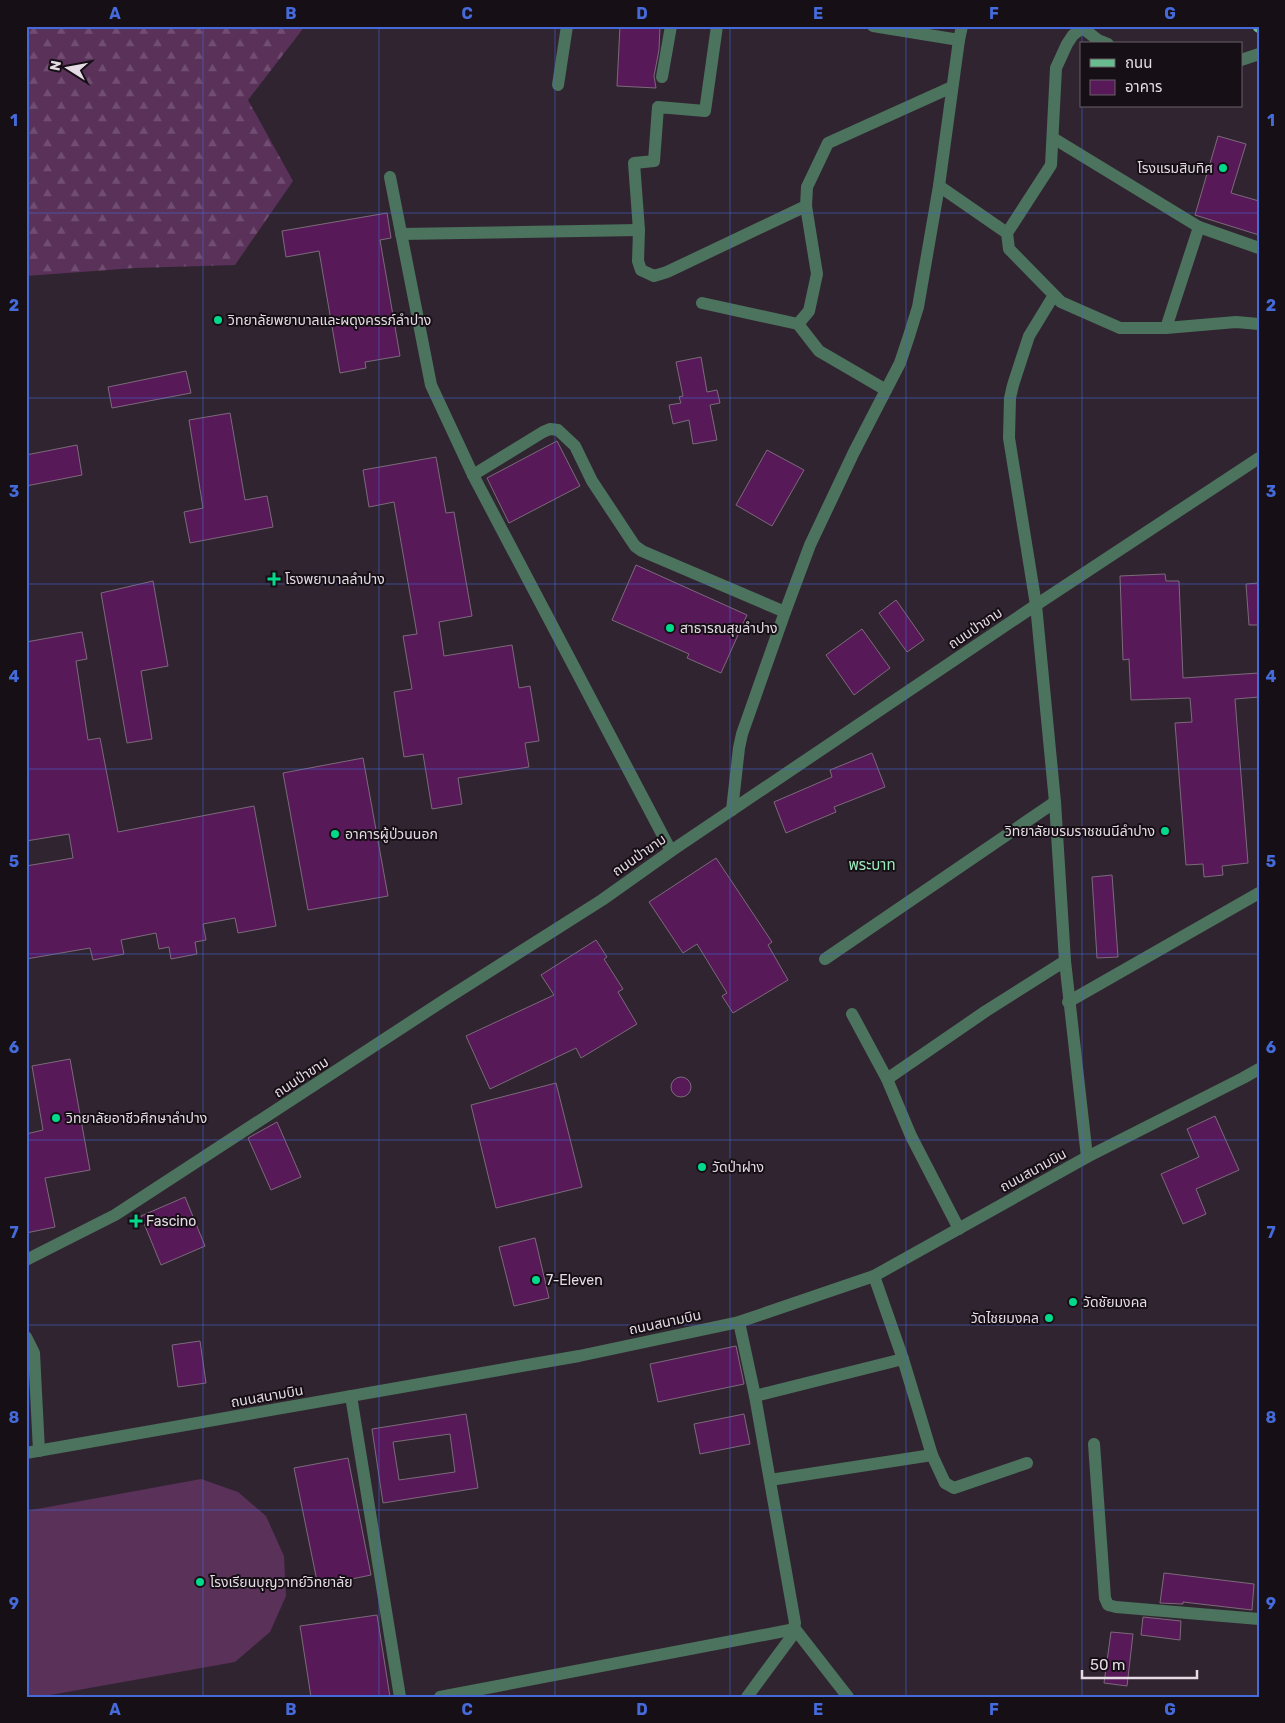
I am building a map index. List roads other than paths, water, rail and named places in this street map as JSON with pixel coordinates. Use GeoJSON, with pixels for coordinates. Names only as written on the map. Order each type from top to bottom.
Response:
{"type":"FeatureCollection","features":[{"type":"Feature","properties":{"kind":"street"},"geometry":{"type":"LineString","coordinates":[[558,85],[567,26]]}},
{"type":"Feature","properties":{"kind":"street"},"geometry":{"type":"LineString","coordinates":[[662,77],[671,26]]}},
{"type":"Feature","properties":{"kind":"street"},"geometry":{"type":"LineString","coordinates":[[717,26],[706,111],[658,107],[654,160],[634,163],[639,230],[638,261],[641,270],[654,276],[667,272],[806,206]]}},
{"type":"Feature","properties":{"kind":"street"},"geometry":{"type":"LineString","coordinates":[[873,26],[959,40]]}},
{"type":"Feature","properties":{"kind":"street"},"geometry":{"type":"LineString","coordinates":[[732,810],[742,734],[785,612],[810,545],[854,452],[900,363],[918,308],[962,26]]}},
{"type":"Feature","properties":{"kind":"street"},"geometry":{"type":"LineString","coordinates":[[1103,42],[1083,27],[1073,35],[1067,44],[1056,68],[1051,165],[1007,233],[1009,249],[1060,302],[1120,328],[1166,328],[1236,322],[1259,324]]}},
{"type":"Feature","properties":{"kind":"street"},"geometry":{"type":"LineString","coordinates":[[1242,60],[1259,54]]}},
{"type":"Feature","properties":{"kind":"street"},"geometry":{"type":"LineString","coordinates":[[798,324],[809,311],[818,274],[806,206],[807,187],[828,143],[952,88]]}},
{"type":"Feature","properties":{"kind":"street"},"geometry":{"type":"LineString","coordinates":[[1053,138],[1199,227],[1259,248]]}},
{"type":"Feature","properties":{"kind":"street"},"geometry":{"type":"LineString","coordinates":[[390,177],[431,385],[473,475],[671,851]]}},
{"type":"Feature","properties":{"kind":"street"},"geometry":{"type":"LineString","coordinates":[[938,186],[1007,233]]}},
{"type":"Feature","properties":{"kind":"street"},"geometry":{"type":"LineString","coordinates":[[1166,328],[1199,227]]}},
{"type":"Feature","properties":{"kind":"street"},"geometry":{"type":"LineString","coordinates":[[401,234],[639,230]]}},
{"type":"Feature","properties":{"kind":"street"},"geometry":{"type":"LineString","coordinates":[[1054,295],[1030,336],[1013,385],[1010,398],[1009,438],[1036,604],[1055,802],[1068,1002],[1087,1157]]}},
{"type":"Feature","properties":{"kind":"street"},"geometry":{"type":"LineString","coordinates":[[702,303],[798,324],[819,351],[886,390]]}},
{"type":"Feature","properties":{"kind":"street"},"geometry":{"type":"LineString","coordinates":[[473,475],[543,432],[550,429],[558,430],[574,446],[592,481],[635,546],[642,551],[785,612]]}},
{"type":"Feature","properties":{"kind":"street","name":"ถนนป่าขาม"},"geometry":{"type":"LineString","coordinates":[[26,1260],[115,1215],[594,905],[1036,604],[1259,458]]}},
{"type":"Feature","properties":{"kind":"street"},"geometry":{"type":"LineString","coordinates":[[825,959],[1055,802]]}},
{"type":"Feature","properties":{"kind":"street"},"geometry":{"type":"LineString","coordinates":[[1068,1002],[1259,894]]}},
{"type":"Feature","properties":{"kind":"street"},"geometry":{"type":"LineString","coordinates":[[887,1079],[986,1011],[1065,961]]}},
{"type":"Feature","properties":{"kind":"street"},"geometry":{"type":"LineString","coordinates":[[852,1014],[887,1079],[911,1136],[959,1229]]}},
{"type":"Feature","properties":{"kind":"street","name":"ถนนสนามบิน"},"geometry":{"type":"LineString","coordinates":[[33,1452],[579,1356],[739,1322],[874,1276],[1087,1157],[1259,1069]]}},
{"type":"Feature","properties":{"kind":"street"},"geometry":{"type":"LineString","coordinates":[[874,1276],[903,1359],[932,1455],[944,1484],[954,1488],[1027,1464]]}},
{"type":"Feature","properties":{"kind":"street"},"geometry":{"type":"LineString","coordinates":[[739,1322],[755,1396],[795,1629],[848,1697]]}},
{"type":"Feature","properties":{"kind":"street"},"geometry":{"type":"LineString","coordinates":[[26,1337],[34,1353],[33,1452]]}},
{"type":"Feature","properties":{"kind":"street"},"geometry":{"type":"LineString","coordinates":[[755,1396],[903,1359]]}},
{"type":"Feature","properties":{"kind":"street"},"geometry":{"type":"LineString","coordinates":[[351,1396],[400,1697]]}},
{"type":"Feature","properties":{"kind":"street"},"geometry":{"type":"LineString","coordinates":[[1094,1444],[1108,1604],[1116,1608],[1259,1619]]}},
{"type":"Feature","properties":{"kind":"street"},"geometry":{"type":"LineString","coordinates":[[770,1480],[932,1455]]}},
{"type":"Feature","properties":{"kind":"street"},"geometry":{"type":"LineString","coordinates":[[440,1697],[795,1629]]}},
{"type":"Feature","properties":{"kind":"street"},"geometry":{"type":"LineString","coordinates":[[747,1697],[792,1636],[795,1629]]}},
{"type":"Feature","properties":{"kind":"place","name":"โรงแรมสิบทิศ"},"geometry":{"type":"Point","coordinates":[1223,168]}},
{"type":"Feature","properties":{"kind":"place","name":"วิทยาลัยพยาบาลและผดุงครรภ์ลําปาง"},"geometry":{"type":"Point","coordinates":[218,320]}},
{"type":"Feature","properties":{"kind":"place","name":"โรงพยาบาลลำปาง"},"geometry":{"type":"Point","coordinates":[274,579]}},
{"type":"Feature","properties":{"kind":"place","name":"สาธารณสุขลำปาง"},"geometry":{"type":"Point","coordinates":[670,628]}},
{"type":"Feature","properties":{"kind":"place","name":"วิทยาลัยบรมราชชนนีลำปาง"},"geometry":{"type":"Point","coordinates":[1165,831]}},
{"type":"Feature","properties":{"kind":"place","name":"อาคารผู้ป่วนนอก"},"geometry":{"type":"Point","coordinates":[335,834]}},
{"type":"Feature","properties":{"kind":"place","name":"วิทยาลัยอาชีวศึกษาลำปาง"},"geometry":{"type":"Point","coordinates":[56,1118]}},
{"type":"Feature","properties":{"kind":"place","name":"วัดป่าฝาง"},"geometry":{"type":"Point","coordinates":[702,1167]}},
{"type":"Feature","properties":{"kind":"place","name":"Fascino"},"geometry":{"type":"Point","coordinates":[136,1221]}},
{"type":"Feature","properties":{"kind":"place","name":"7-Eleven"},"geometry":{"type":"Point","coordinates":[536,1280]}},
{"type":"Feature","properties":{"kind":"place","name":"วัดชัยมงคล"},"geometry":{"type":"Point","coordinates":[1073,1302]}},
{"type":"Feature","properties":{"kind":"place","name":"วัดไชยมงคล"},"geometry":{"type":"Point","coordinates":[1049,1318]}},
{"type":"Feature","properties":{"kind":"place","name":"โรงเรียนบุญวาทย์วิทยาลัย"},"geometry":{"type":"Point","coordinates":[200,1582]}},
{"type":"Feature","properties":{"kind":"district","name":"พระบาท"},"geometry":{"type":"Point","coordinates":[872,865]}}]}
